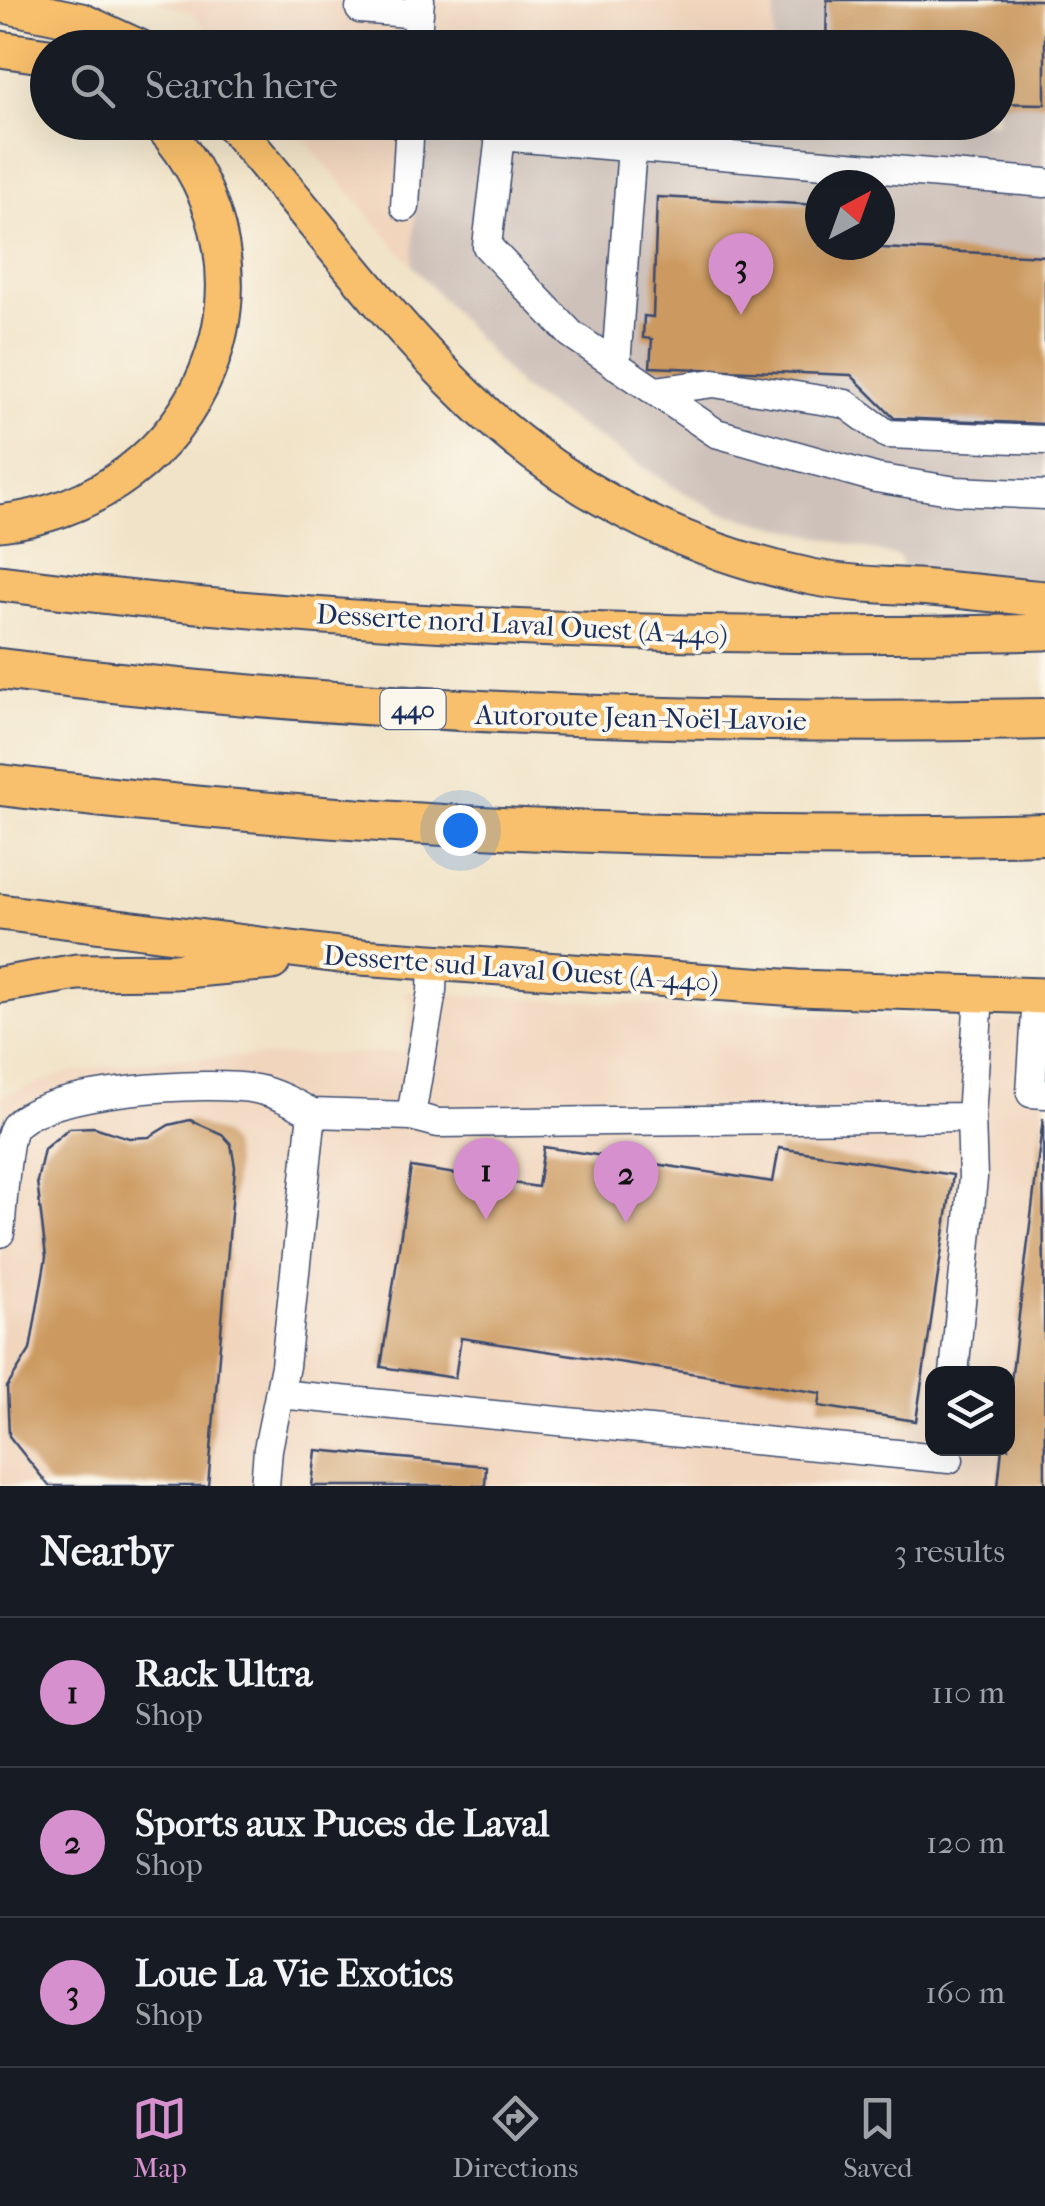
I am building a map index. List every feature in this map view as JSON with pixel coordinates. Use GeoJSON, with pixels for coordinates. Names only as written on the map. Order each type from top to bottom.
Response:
{"type":"FeatureCollection","features":[{"type":"Feature","properties":{"kind":"highway","name":"Autoroute Jean-Noël-Lavoie"},"geometry":{"type":"LineString","coordinates":[[0,668],[330,703],[496,714],[768,722],[1045,719]]}},
{"type":"Feature","properties":{"kind":"highway"},"geometry":{"type":"LineString","coordinates":[[0,785],[254,812],[521,829],[750,835],[1045,834]]}},
{"type":"Feature","properties":{"kind":"main road"},"geometry":{"type":"LineString","coordinates":[[0,4],[81,21],[101,30]]}},
{"type":"Feature","properties":{"kind":"main road"},"geometry":{"type":"LineString","coordinates":[[0,49],[30,53]]}},
{"type":"Feature","properties":{"kind":"main road"},"geometry":{"type":"LineString","coordinates":[[0,523],[72,506],[127,476],[173,433],[206,380],[219,336],[224,298],[219,234],[193,169],[172,140]]}},
{"type":"Feature","properties":{"kind":"main road"},"geometry":{"type":"LineString","coordinates":[[245,140],[446,375],[513,438],[594,494],[695,542],[754,563],[812,577],[872,586],[1045,599]]}},
{"type":"Feature","properties":{"kind":"main road","name":"Desserte nord Laval Ouest (A-440)"},"geometry":{"type":"LineString","coordinates":[[0,582],[205,606],[455,625],[715,634],[1045,632]]}},
{"type":"Feature","properties":{"kind":"main road","name":"Desserte sud Laval Ouest (A-440)"},"geometry":{"type":"LineString","coordinates":[[0,912],[347,956],[780,987],[1041,996]]}},
{"type":"Feature","properties":{"kind":"main road"},"geometry":{"type":"LineString","coordinates":[[0,985],[78,972],[174,971],[347,956]]}},
{"type":"Feature","properties":{"kind":"lane"},"geometry":{"type":"LineString","coordinates":[[360,8],[419,7]]}},
{"type":"Feature","properties":{"kind":"lane"},"geometry":{"type":"LineString","coordinates":[[405,207],[409,140]]}},
{"type":"Feature","properties":{"kind":"lane"},"geometry":{"type":"LineString","coordinates":[[492,140],[487,246],[561,325],[716,433],[868,476],[956,491],[1045,494]]}},
{"type":"Feature","properties":{"kind":"lane"},"geometry":{"type":"LineString","coordinates":[[578,140],[1045,183]]}},
{"type":"Feature","properties":{"kind":"lane"},"geometry":{"type":"LineString","coordinates":[[616,364],[632,147]]}},
{"type":"Feature","properties":{"kind":"lane"},"geometry":{"type":"LineString","coordinates":[[655,391],[714,383],[846,404],[887,434],[1045,440]]}},
{"type":"Feature","properties":{"kind":"lane"},"geometry":{"type":"LineString","coordinates":[[868,476],[887,434]]}},
{"type":"Feature","properties":{"kind":"lane"},"geometry":{"type":"LineString","coordinates":[[411,1116],[432,991],[433,962]]}},
{"type":"Feature","properties":{"kind":"lane"},"geometry":{"type":"LineString","coordinates":[[955,1366],[972,1178],[970,1117],[980,995]]}},
{"type":"Feature","properties":{"kind":"lane"},"geometry":{"type":"LineString","coordinates":[[1040,1097],[1041,996]]}},
{"type":"Feature","properties":{"kind":"lane"},"geometry":{"type":"LineString","coordinates":[[0,1233],[5,1149],[15,1126],[37,1112],[108,1092],[156,1086],[246,1087],[282,1097],[312,1113],[411,1116],[438,1123],[970,1117]]}},
{"type":"Feature","properties":{"kind":"lane"},"geometry":{"type":"LineString","coordinates":[[265,1486],[280,1394],[312,1113]]}},
{"type":"Feature","properties":{"kind":"lane"},"geometry":{"type":"LineString","coordinates":[[280,1394],[949,1465]]}},
{"type":"Feature","properties":{"kind":"shaded area"},"geometry":{"type":"Polygon","coordinates":[[[154,0],[775,0],[774,30],[207,30],[192,13],[154,0]]]}},
{"type":"Feature","properties":{"kind":"shaded area"},"geometry":{"type":"Polygon","coordinates":[[[775,0],[1045,0],[1045,590],[903,576],[900,557],[720,512],[674,487],[522,389],[412,265],[419,140],[1015,140],[1015,30],[774,30],[775,0]]]}},
{"type":"Feature","properties":{"kind":"shaded area"},"geometry":{"type":"Polygon","coordinates":[[[304,140],[419,140],[412,265],[304,140]]]}},
{"type":"Feature","properties":{"kind":"shaded area"},"geometry":{"type":"Polygon","coordinates":[[[401,992],[1045,1021],[1045,1486],[0,1486],[0,1097],[60,1075],[109,1065],[169,1059],[406,1052],[411,999],[401,992]]]}},
{"type":"Feature","properties":{"kind":"building"},"geometry":{"type":"Polygon","coordinates":[[[827,0],[1045,0],[1045,104],[1015,103],[1015,30],[826,30],[827,0]]]}},
{"type":"Feature","properties":{"kind":"building"},"geometry":{"type":"Polygon","coordinates":[[[657,197],[805,204],[805,260],[895,260],[895,249],[1045,256],[1045,424],[894,418],[851,375],[650,367],[652,339],[643,338],[644,316],[653,317],[657,197]]]}},
{"type":"Feature","properties":{"kind":"building"},"geometry":{"type":"Polygon","coordinates":[[[1043,1118],[1045,1486],[998,1486],[1001,1456],[1015,1456],[1013,1366],[1043,1118]]]}},
{"type":"Feature","properties":{"kind":"building"},"geometry":{"type":"Polygon","coordinates":[[[190,1120],[222,1134],[231,1144],[235,1167],[208,1486],[49,1486],[9,1436],[7,1387],[30,1350],[46,1257],[37,1181],[44,1149],[69,1128],[94,1127],[129,1138],[149,1137],[169,1125],[190,1120]]]}},
{"type":"Feature","properties":{"kind":"building"},"geometry":{"type":"Polygon","coordinates":[[[544,1147],[773,1182],[779,1148],[953,1175],[916,1421],[819,1406],[821,1393],[461,1338],[455,1378],[381,1367],[411,1167],[538,1187],[544,1147]]]}},
{"type":"Feature","properties":{"kind":"building"},"geometry":{"type":"Polygon","coordinates":[[[316,1450],[486,1466],[485,1486],[312,1486],[316,1450]]]}},
{"type":"Feature","properties":{"kind":"place","name":"Loue La Vie Exotics"},"geometry":{"type":"Point","coordinates":[741,315]}},
{"type":"Feature","properties":{"kind":"place","name":"Rack Ultra"},"geometry":{"type":"Point","coordinates":[486,1220]}},
{"type":"Feature","properties":{"kind":"place","name":"Sports aux Puces de Laval"},"geometry":{"type":"Point","coordinates":[626,1223]}}]}
